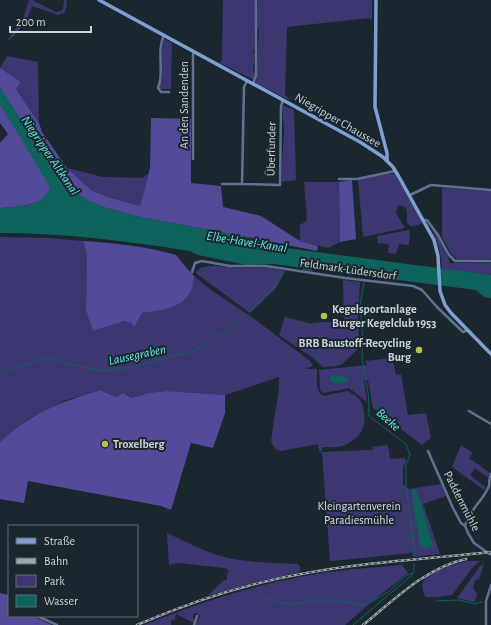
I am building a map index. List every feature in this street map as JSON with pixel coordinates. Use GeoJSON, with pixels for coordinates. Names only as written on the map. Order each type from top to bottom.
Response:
{"type":"FeatureCollection","features":[{"type":"Feature","properties":{"kind":"main road","name":"Niegripper Chaussee"},"geometry":{"type":"LineString","coordinates":[[99,0],[368,147],[387,161],[410,195],[434,240],[440,288],[447,308],[491,354]]}},
{"type":"Feature","properties":{"kind":"main road"},"geometry":{"type":"LineString","coordinates":[[376,0],[375,108],[387,153],[387,161]]}},
{"type":"Feature","properties":{"kind":"street"},"geometry":{"type":"LineString","coordinates":[[253,84],[256,75],[256,0]]}},
{"type":"Feature","properties":{"kind":"street"},"geometry":{"type":"LineString","coordinates":[[164,35],[162,43],[161,78],[158,88],[161,92],[169,92]]}},
{"type":"Feature","properties":{"kind":"street","name":"An den Sandenden"},"geometry":{"type":"LineString","coordinates":[[193,159],[194,52]]}},
{"type":"Feature","properties":{"kind":"street"},"geometry":{"type":"LineString","coordinates":[[242,184],[244,89],[247,81]]}},
{"type":"Feature","properties":{"kind":"street","name":"Überfunder"},"geometry":{"type":"LineString","coordinates":[[222,184],[280,185],[281,106],[283,100]]}},
{"type":"Feature","properties":{"kind":"street"},"geometry":{"type":"LineString","coordinates":[[339,179],[357,179],[395,171]]}},
{"type":"Feature","properties":{"kind":"street"},"geometry":{"type":"LineString","coordinates":[[410,195],[431,185],[491,190]]}},
{"type":"Feature","properties":{"kind":"street"},"geometry":{"type":"LineString","coordinates":[[424,220],[427,220],[434,228],[449,255],[455,261],[491,261]]}},
{"type":"Feature","properties":{"kind":"street","name":"Feldmark-Lüdersdorf"},"geometry":{"type":"LineString","coordinates":[[192,272],[195,263],[202,261],[235,266],[266,266],[366,281],[413,286],[420,289],[463,332],[468,330]]}},
{"type":"Feature","properties":{"kind":"street"},"geometry":{"type":"LineString","coordinates":[[469,411],[491,424]]}},
{"type":"Feature","properties":{"kind":"street","name":"Paddenmühle"},"geometry":{"type":"LineString","coordinates":[[428,451],[461,523],[465,526],[473,541],[491,555]]}},
{"type":"Feature","properties":{"kind":"street"},"geometry":{"type":"LineString","coordinates":[[465,526],[469,516],[488,487],[489,477],[491,474]]}},
{"type":"Feature","properties":{"kind":"street"},"geometry":{"type":"LineString","coordinates":[[486,625],[486,601],[491,585]]}},
{"type":"Feature","properties":{"kind":"street"},"geometry":{"type":"LineString","coordinates":[[194,625],[197,616]]}},
{"type":"Feature","properties":{"kind":"street"},"geometry":{"type":"LineString","coordinates":[[40,617],[57,625]]}},
{"type":"Feature","properties":{"kind":"green space"},"geometry":{"type":"Polygon","coordinates":[[[29,0],[32,0],[56,12],[63,9],[64,0],[67,0],[66,9],[64,13],[58,15],[32,6],[22,27],[6,43],[24,16],[29,0]]]}},
{"type":"Feature","properties":{"kind":"green space"},"geometry":{"type":"Polygon","coordinates":[[[223,0],[255,0],[256,23],[253,53],[255,54],[253,72],[255,73],[254,80],[220,63],[222,59],[223,0]]]}},
{"type":"Feature","properties":{"kind":"green space"},"geometry":{"type":"Polygon","coordinates":[[[258,0],[372,0],[372,19],[369,18],[287,27],[285,95],[291,101],[256,83],[259,29],[257,28],[258,0]]]}},
{"type":"Feature","properties":{"kind":"green space"},"geometry":{"type":"Polygon","coordinates":[[[164,39],[172,43],[171,89],[159,89],[162,76],[162,51],[164,39]]]}},
{"type":"Feature","properties":{"kind":"green space"},"geometry":{"type":"Polygon","coordinates":[[[7,56],[38,62],[39,123],[16,89],[21,82],[0,68],[7,56]]]}},
{"type":"Feature","properties":{"kind":"green space"},"geometry":{"type":"Polygon","coordinates":[[[282,105],[294,110],[296,180],[281,182],[284,131],[282,105]]]}},
{"type":"Feature","properties":{"kind":"green space"},"geometry":{"type":"Polygon","coordinates":[[[67,168],[103,177],[142,178],[148,174],[140,206],[108,197],[91,190],[67,168]]]}},
{"type":"Feature","properties":{"kind":"green space"},"geometry":{"type":"Polygon","coordinates":[[[386,174],[395,174],[422,221],[421,224],[410,226],[407,223],[407,210],[400,206],[397,207],[396,213],[405,228],[363,237],[358,180],[386,174]]]}},
{"type":"Feature","properties":{"kind":"green space"},"geometry":{"type":"Polygon","coordinates":[[[304,182],[339,182],[340,242],[328,248],[300,241],[300,225],[307,219],[304,182]]]}},
{"type":"Feature","properties":{"kind":"green space"},"geometry":{"type":"Polygon","coordinates":[[[442,188],[491,191],[491,259],[458,260],[451,254],[442,237],[442,188]]]}},
{"type":"Feature","properties":{"kind":"green space"},"geometry":{"type":"Polygon","coordinates":[[[429,224],[445,248],[450,263],[491,263],[491,275],[442,269],[438,245],[429,224]]]}},
{"type":"Feature","properties":{"kind":"green space"},"geometry":{"type":"Polygon","coordinates":[[[409,230],[409,245],[399,244],[396,254],[388,253],[389,244],[378,243],[378,236],[409,230]]]}},
{"type":"Feature","properties":{"kind":"green space"},"geometry":{"type":"Polygon","coordinates":[[[0,237],[50,238],[83,241],[87,255],[86,311],[93,331],[125,321],[132,324],[134,328],[142,313],[168,308],[194,276],[211,290],[253,318],[310,361],[313,366],[305,369],[317,369],[317,386],[320,394],[324,396],[347,391],[357,397],[363,406],[364,425],[362,431],[356,438],[345,445],[337,447],[323,447],[320,454],[318,444],[281,451],[277,450],[271,441],[279,388],[279,377],[225,395],[167,391],[148,393],[132,398],[123,393],[116,397],[100,390],[66,400],[30,418],[0,442],[0,237]]]}},
{"type":"Feature","properties":{"kind":"green space"},"geometry":{"type":"Polygon","coordinates":[[[219,266],[237,268],[270,268],[285,271],[276,288],[250,313],[196,272],[204,267],[219,266]]]}},
{"type":"Feature","properties":{"kind":"green space"},"geometry":{"type":"Polygon","coordinates":[[[343,280],[360,282],[358,323],[360,347],[342,364],[323,367],[313,358],[279,335],[285,317],[312,324],[344,321],[343,280]]]}},
{"type":"Feature","properties":{"kind":"green space"},"geometry":{"type":"Polygon","coordinates":[[[392,358],[396,375],[401,374],[408,415],[426,413],[431,438],[422,445],[373,408],[368,380],[364,380],[367,402],[349,388],[323,393],[320,390],[319,370],[367,365],[365,361],[392,358]]]}},
{"type":"Feature","properties":{"kind":"green space","name":"Kleingartenverein Paradiesmühle"},"geometry":{"type":"Polygon","coordinates":[[[388,445],[390,459],[405,458],[406,462],[403,467],[403,485],[409,489],[441,484],[446,496],[423,504],[440,554],[413,557],[412,553],[330,561],[322,452],[373,450],[372,447],[388,445]],[[416,490],[420,545],[433,543],[416,490]]]}},
{"type":"Feature","properties":{"kind":"green space"},"geometry":{"type":"Polygon","coordinates":[[[461,445],[473,453],[469,458],[490,473],[487,477],[475,468],[470,475],[486,488],[484,490],[452,467],[461,445]]]}},
{"type":"Feature","properties":{"kind":"green space"},"geometry":{"type":"Polygon","coordinates":[[[167,533],[194,546],[221,556],[239,560],[298,564],[300,567],[300,572],[256,582],[207,596],[224,580],[227,580],[229,571],[225,568],[179,563],[169,565],[167,533]]]}},
{"type":"Feature","properties":{"kind":"green space"},"geometry":{"type":"Polygon","coordinates":[[[468,561],[480,561],[472,568],[452,595],[425,597],[422,585],[425,578],[443,568],[468,561]]]}},
{"type":"Feature","properties":{"kind":"green space"},"geometry":{"type":"Polygon","coordinates":[[[484,564],[479,579],[475,580],[473,588],[477,594],[475,602],[457,598],[480,566],[484,564]]]}},
{"type":"Feature","properties":{"kind":"green space"},"geometry":{"type":"Polygon","coordinates":[[[402,565],[408,573],[345,625],[195,625],[200,616],[197,613],[194,613],[194,623],[176,614],[175,620],[171,620],[171,625],[144,625],[208,601],[250,588],[327,572],[402,565]]]}},
{"type":"Feature","properties":{"kind":"shaded area"},"geometry":{"type":"Polygon","coordinates":[[[0,68],[21,82],[16,89],[39,123],[42,132],[67,168],[91,190],[108,197],[140,206],[150,168],[151,118],[191,119],[191,183],[221,186],[223,207],[261,216],[300,241],[318,246],[317,251],[139,217],[106,208],[89,201],[61,182],[0,88],[0,68]]]}},
{"type":"Feature","properties":{"kind":"shaded area"},"geometry":{"type":"Polygon","coordinates":[[[0,104],[50,184],[50,191],[46,197],[32,204],[0,208],[0,143],[8,134],[0,123],[0,104]]]}},
{"type":"Feature","properties":{"kind":"shaded area"},"geometry":{"type":"Polygon","coordinates":[[[352,180],[356,239],[340,242],[339,182],[352,180]]]}},
{"type":"Feature","properties":{"kind":"shaded area"},"geometry":{"type":"Polygon","coordinates":[[[83,241],[130,245],[176,255],[194,276],[191,291],[182,302],[170,308],[142,313],[134,328],[132,324],[125,321],[93,331],[86,311],[87,255],[83,241]]]}},
{"type":"Feature","properties":{"kind":"shaded area"},"geometry":{"type":"Polygon","coordinates":[[[100,390],[116,397],[123,393],[132,398],[148,393],[167,391],[225,395],[225,413],[213,448],[191,443],[171,510],[161,506],[28,481],[24,503],[0,499],[0,442],[35,416],[71,399],[100,390]]]}},
{"type":"Feature","properties":{"kind":"shaded area"},"geometry":{"type":"Polygon","coordinates":[[[0,593],[8,595],[8,617],[34,617],[52,625],[0,625],[0,593]]]}},
{"type":"Feature","properties":{"kind":"water","name":"Elbe-Havel-Kanal"},"geometry":{"type":"Polygon","coordinates":[[[0,88],[61,182],[89,201],[106,208],[139,217],[242,236],[274,245],[284,246],[286,248],[491,275],[491,298],[484,297],[476,290],[313,269],[312,271],[303,270],[303,268],[274,264],[247,265],[198,255],[190,251],[143,244],[48,234],[0,233],[0,208],[30,205],[42,199],[47,194],[50,187],[0,104],[0,88]]]}},
{"type":"Feature","properties":{"kind":"water"},"geometry":{"type":"Polygon","coordinates":[[[330,376],[341,376],[349,379],[346,382],[337,383],[330,381],[330,376]]]}},
{"type":"Feature","properties":{"kind":"water"},"geometry":{"type":"Polygon","coordinates":[[[412,490],[416,490],[422,505],[433,543],[432,546],[427,548],[420,545],[413,503],[412,490]]]}},
{"type":"Feature","properties":{"kind":"waterway","name":"Lausegraben"},"geometry":{"type":"LineString","coordinates":[[249,312],[274,288],[283,272]]}},
{"type":"Feature","properties":{"kind":"waterway","name":"Beeke"},"geometry":{"type":"LineString","coordinates":[[364,282],[360,305],[363,343],[362,359],[368,394],[369,416],[406,444],[410,455],[406,465],[406,486],[415,554]]}},
{"type":"Feature","properties":{"kind":"waterway","name":"Lausegraben"},"geometry":{"type":"LineString","coordinates":[[0,372],[45,358],[102,371],[132,367],[193,351],[223,333],[246,315]]}},
{"type":"Feature","properties":{"kind":"waterway","name":"Beeke"},"geometry":{"type":"LineString","coordinates":[[353,625],[412,575],[414,571],[414,564]]}},
{"type":"Feature","properties":{"kind":"waterway"},"geometry":{"type":"LineString","coordinates":[[261,595],[292,605],[310,601],[348,602],[364,605],[388,592],[407,575],[413,573]]}},
{"type":"Feature","properties":{"kind":"waterway"},"geometry":{"type":"LineString","coordinates":[[436,601],[459,600],[475,604],[482,602]]}},
{"type":"Feature","properties":{"kind":"railway"},"geometry":{"type":"LineString","coordinates":[[137,625],[177,609],[238,588],[280,578],[348,566],[491,552]]}},
{"type":"Feature","properties":{"kind":"railway"},"geometry":{"type":"LineString","coordinates":[[363,625],[399,595],[424,577],[437,569],[466,559]]}},
{"type":"Feature","properties":{"kind":"place","name":"Kegelsportanlage Burger Kegelclub 1953"},"geometry":{"type":"Point","coordinates":[324,316]}},
{"type":"Feature","properties":{"kind":"place","name":"BRB Baustoff-Recycling Burg"},"geometry":{"type":"Point","coordinates":[419,350]}},
{"type":"Feature","properties":{"kind":"place","name":"Troxelberg"},"geometry":{"type":"Point","coordinates":[105,444]}},
{"type":"Feature","properties":{"kind":"water label","name":"Niegripper Altkanal"},"geometry":{"type":"Point","coordinates":[51,155]}}]}
